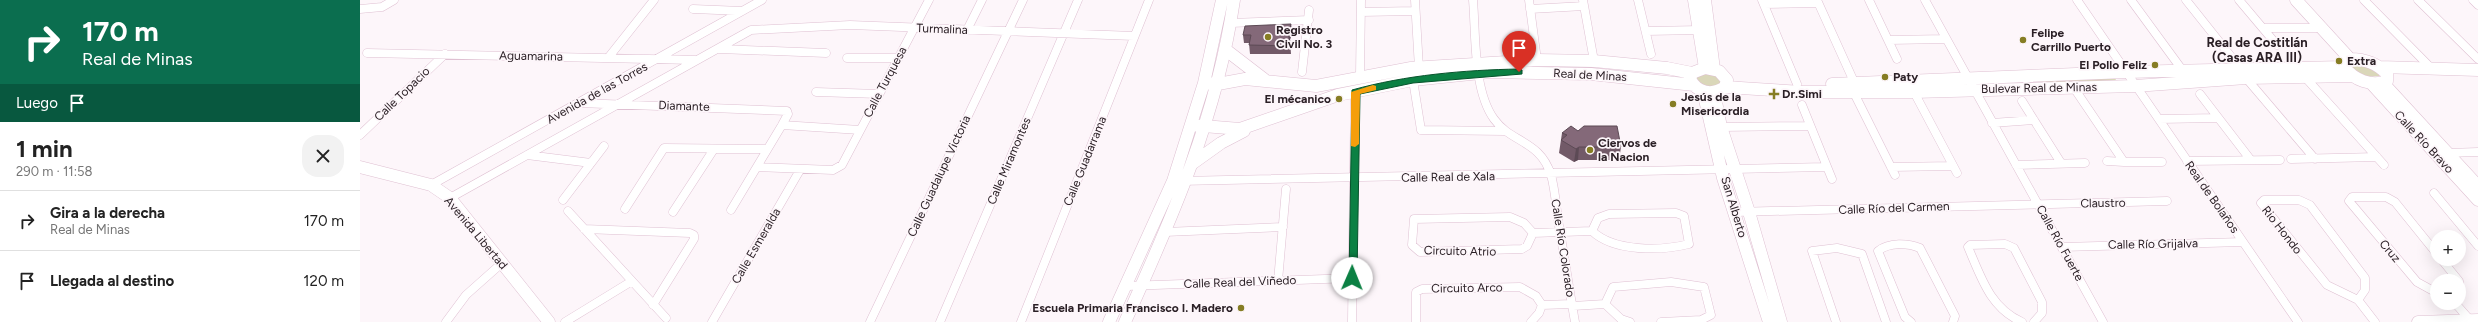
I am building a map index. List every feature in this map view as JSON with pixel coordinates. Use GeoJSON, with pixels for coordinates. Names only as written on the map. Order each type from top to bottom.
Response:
{"type":"FeatureCollection","features":[{"type":"Feature","properties":{"kind":"street"},"geometry":{"type":"LineString","coordinates":[[360,9],[378,9],[388,6],[394,0]]}},
{"type":"Feature","properties":{"kind":"street"},"geometry":{"type":"LineString","coordinates":[[608,58],[654,0]]}},
{"type":"Feature","properties":{"kind":"street","name":"Avenida de las Torres"},"geometry":{"type":"LineString","coordinates":[[431,186],[762,0]]}},
{"type":"Feature","properties":{"kind":"street","name":"Calle Turquesa"},"geometry":{"type":"LineString","coordinates":[[800,170],[833,170],[842,165],[929,0]]}},
{"type":"Feature","properties":{"kind":"street"},"geometry":{"type":"LineString","coordinates":[[966,30],[982,0]]}},
{"type":"Feature","properties":{"kind":"street","name":"Calle Guadalupe Victoria"},"geometry":{"type":"LineString","coordinates":[[870,322],[1023,0]]}},
{"type":"Feature","properties":{"kind":"street","name":"Calle Miramontes"},"geometry":{"type":"LineString","coordinates":[[940,322],[1078,0]]}},
{"type":"Feature","properties":{"kind":"street","name":"Calle Guadarrama"},"geometry":{"type":"LineString","coordinates":[[1021,322],[1148,0]]}},
{"type":"Feature","properties":{"kind":"street"},"geometry":{"type":"LineString","coordinates":[[1126,322],[1165,232],[1180,181],[1191,125],[1204,82],[1222,0]]}},
{"type":"Feature","properties":{"kind":"street"},"geometry":{"type":"LineString","coordinates":[[1109,322],[1180,181],[1193,163],[1218,84],[1226,50],[1234,0]]}},
{"type":"Feature","properties":{"kind":"street"},"geometry":{"type":"LineString","coordinates":[[1360,76],[1361,0]]}},
{"type":"Feature","properties":{"kind":"street"},"geometry":{"type":"LineString","coordinates":[[1415,0],[1419,68]]}},
{"type":"Feature","properties":{"kind":"street"},"geometry":{"type":"LineString","coordinates":[[1473,0],[1483,96],[1494,119],[1505,131]]}},
{"type":"Feature","properties":{"kind":"street"},"geometry":{"type":"LineString","coordinates":[[1529,0],[1537,60]]}},
{"type":"Feature","properties":{"kind":"street"},"geometry":{"type":"LineString","coordinates":[[1638,0],[1650,54]]}},
{"type":"Feature","properties":{"kind":"street"},"geometry":{"type":"LineString","coordinates":[[1694,0],[1709,69]]}},
{"type":"Feature","properties":{"kind":"street"},"geometry":{"type":"LineString","coordinates":[[1705,0],[1709,69]]}},
{"type":"Feature","properties":{"kind":"street"},"geometry":{"type":"LineString","coordinates":[[1870,0],[1897,58]]}},
{"type":"Feature","properties":{"kind":"street","name":"Calle Río Fuerte"},"geometry":{"type":"LineString","coordinates":[[1925,0],[2103,322]]}},
{"type":"Feature","properties":{"kind":"street","name":"Real de Bolaños"},"geometry":{"type":"LineString","coordinates":[[2077,0],[2298,322]]}},
{"type":"Feature","properties":{"kind":"street"},"geometry":{"type":"LineString","coordinates":[[2131,0],[2183,71]]}},
{"type":"Feature","properties":{"kind":"street"},"geometry":{"type":"LineString","coordinates":[[2186,0],[2244,74],[2315,159]]}},
{"type":"Feature","properties":{"kind":"street"},"geometry":{"type":"LineString","coordinates":[[2239,0],[2277,45]]}},
{"type":"Feature","properties":{"kind":"street"},"geometry":{"type":"LineString","coordinates":[[2296,0],[2352,62],[2384,75],[2478,77]]}},
{"type":"Feature","properties":{"kind":"street"},"geometry":{"type":"LineString","coordinates":[[2306,0],[2352,62],[2353,76],[2371,83],[2384,75],[2431,68],[2478,70]]}},
{"type":"Feature","properties":{"kind":"street"},"geometry":{"type":"LineString","coordinates":[[2364,0],[2431,68]]}},
{"type":"Feature","properties":{"kind":"street"},"geometry":{"type":"LineString","coordinates":[[2418,0],[2478,59]]}},
{"type":"Feature","properties":{"kind":"street"},"geometry":{"type":"LineString","coordinates":[[2473,0],[2478,5]]}},
{"type":"Feature","properties":{"kind":"street"},"geometry":{"type":"LineString","coordinates":[[1796,84],[1763,2],[1818,1],[1855,88],[1895,175]]}},
{"type":"Feature","properties":{"kind":"street"},"geometry":{"type":"LineString","coordinates":[[1530,9],[1583,3],[1594,61]]}},
{"type":"Feature","properties":{"kind":"street"},"geometry":{"type":"LineString","coordinates":[[694,9],[742,11]]}},
{"type":"Feature","properties":{"kind":"street"},"geometry":{"type":"LineString","coordinates":[[1302,72],[1309,10]]}},
{"type":"Feature","properties":{"kind":"street"},"geometry":{"type":"LineString","coordinates":[[1361,12],[1415,11]]}},
{"type":"Feature","properties":{"kind":"street"},"geometry":{"type":"LineString","coordinates":[[1230,22],[1309,20]]}},
{"type":"Feature","properties":{"kind":"street","name":"Turmalina"},"geometry":{"type":"LineString","coordinates":[[751,30],[850,24],[914,28],[1134,36]]}},
{"type":"Feature","properties":{"kind":"street"},"geometry":{"type":"LineString","coordinates":[[2264,28],[2321,28]]}},
{"type":"Feature","properties":{"kind":"street","name":"Avenida de las Torres"},"geometry":{"type":"LineString","coordinates":[[450,198],[621,104],[751,30]]}},
{"type":"Feature","properties":{"kind":"street"},"geometry":{"type":"LineString","coordinates":[[1646,31],[1701,30]]}},
{"type":"Feature","properties":{"kind":"street"},"geometry":{"type":"LineString","coordinates":[[1889,40],[1946,39]]}},
{"type":"Feature","properties":{"kind":"street"},"geometry":{"type":"LineString","coordinates":[[718,49],[826,53]]}},
{"type":"Feature","properties":{"kind":"street"},"geometry":{"type":"LineString","coordinates":[[1226,50],[1265,80]]}},
{"type":"Feature","properties":{"kind":"street","name":"Aguamarina"},"geometry":{"type":"LineString","coordinates":[[367,53],[696,60]]}},
{"type":"Feature","properties":{"kind":"street","name":"Calle Topacio"},"geometry":{"type":"LineString","coordinates":[[360,135],[445,54]]}},
{"type":"Feature","properties":{"kind":"street"},"geometry":{"type":"LineString","coordinates":[[847,58],[898,58]]}},
{"type":"Feature","properties":{"kind":"street","name":"Real de Minas"},"geometry":{"type":"LineString","coordinates":[[1191,125],[1240,129],[1256,125],[1303,107],[1355,92],[1480,68],[1537,60],[1594,61],[1667,68],[1692,73]]}},
{"type":"Feature","properties":{"kind":"street","name":"Bulevar Real de Minas"},"geometry":{"type":"LineString","coordinates":[[1713,87],[1855,88],[1971,85],[2074,88],[2136,86],[2352,62]]}},
{"type":"Feature","properties":{"kind":"street","name":"Real de Minas"},"geometry":{"type":"LineString","coordinates":[[1204,82],[1218,84],[1245,79],[1316,86],[1360,76],[1419,68],[1480,68],[1591,74],[1713,87]]}},
{"type":"Feature","properties":{"kind":"street"},"geometry":{"type":"LineString","coordinates":[[1709,69],[1723,74],[1713,87],[1690,79],[1692,73],[1709,69]]}},
{"type":"Feature","properties":{"kind":"street","name":"Bulevar Real de Minas"},"geometry":{"type":"LineString","coordinates":[[1713,87],[1796,84],[1914,92],[1971,85],[2126,72],[2183,71],[2304,76],[2353,76]]}},
{"type":"Feature","properties":{"kind":"street","name":"Calle Río Bravo"},"geometry":{"type":"LineString","coordinates":[[2384,75],[2447,153],[2477,194]]}},
{"type":"Feature","properties":{"kind":"street"},"geometry":{"type":"LineString","coordinates":[[2304,76],[2384,165]]}},
{"type":"Feature","properties":{"kind":"street"},"geometry":{"type":"LineString","coordinates":[[1413,80],[1420,130],[1505,131]]}},
{"type":"Feature","properties":{"kind":"street","name":"Calle Río Bravo"},"geometry":{"type":"LineString","coordinates":[[2371,83],[2477,194]]}},
{"type":"Feature","properties":{"kind":"street","name":"San Alberto"},"geometry":{"type":"LineString","coordinates":[[1713,87],[1721,127],[1749,212],[1781,322]]}},
{"type":"Feature","properties":{"kind":"street","name":"San Alberto"},"geometry":{"type":"LineString","coordinates":[[1713,87],[1707,118],[1769,322]]}},
{"type":"Feature","properties":{"kind":"street"},"geometry":{"type":"LineString","coordinates":[[2074,88],[2124,162]]}},
{"type":"Feature","properties":{"kind":"street"},"geometry":{"type":"LineString","coordinates":[[816,92],[879,94]]}},
{"type":"Feature","properties":{"kind":"street"},"geometry":{"type":"LineString","coordinates":[[1352,322],[1355,92]]}},
{"type":"Feature","properties":{"kind":"street"},"geometry":{"type":"LineString","coordinates":[[1914,92],[1957,173]]}},
{"type":"Feature","properties":{"kind":"street"},"geometry":{"type":"LineString","coordinates":[[2200,94],[2250,160]]}},
{"type":"Feature","properties":{"kind":"street"},"geometry":{"type":"LineString","coordinates":[[2022,101],[2061,163]]}},
{"type":"Feature","properties":{"kind":"street","name":"Diamante"},"geometry":{"type":"LineString","coordinates":[[578,104],[783,109],[787,111],[788,114],[782,125]]}},
{"type":"Feature","properties":{"kind":"street"},"geometry":{"type":"LineString","coordinates":[[1802,105],[1832,179]]}},
{"type":"Feature","properties":{"kind":"street"},"geometry":{"type":"LineString","coordinates":[[2159,119],[2218,118]]}},
{"type":"Feature","properties":{"kind":"street"},"geometry":{"type":"LineString","coordinates":[[1992,123],[2034,120]]}},
{"type":"Feature","properties":{"kind":"street"},"geometry":{"type":"LineString","coordinates":[[731,210],[782,125],[860,130]]}},
{"type":"Feature","properties":{"kind":"street"},"geometry":{"type":"LineString","coordinates":[[1193,163],[1221,143],[1256,125]]}},
{"type":"Feature","properties":{"kind":"street"},"geometry":{"type":"LineString","coordinates":[[1721,127],[1810,126]]}},
{"type":"Feature","properties":{"kind":"street","name":"Calle Río Colorado"},"geometry":{"type":"LineString","coordinates":[[1505,131],[1528,143],[1539,152],[1551,174],[1575,322]]}},
{"type":"Feature","properties":{"kind":"street"},"geometry":{"type":"LineString","coordinates":[[563,200],[604,146]]}},
{"type":"Feature","properties":{"kind":"street"},"geometry":{"type":"LineString","coordinates":[[625,209],[664,148],[767,149]]}},
{"type":"Feature","properties":{"kind":"street"},"geometry":{"type":"LineString","coordinates":[[673,212],[714,148]]}},
{"type":"Feature","properties":{"kind":"street"},"geometry":{"type":"LineString","coordinates":[[2447,153],[2478,152]]}},
{"type":"Feature","properties":{"kind":"street"},"geometry":{"type":"LineString","coordinates":[[527,155],[591,163]]}},
{"type":"Feature","properties":{"kind":"street"},"geometry":{"type":"LineString","coordinates":[[2291,159],[2377,157]]}},
{"type":"Feature","properties":{"kind":"street"},"geometry":{"type":"LineString","coordinates":[[2187,160],[2280,160]]}},
{"type":"Feature","properties":{"kind":"street"},"geometry":{"type":"LineString","coordinates":[[2107,161],[2162,162]]}},
{"type":"Feature","properties":{"kind":"street"},"geometry":{"type":"LineString","coordinates":[[2016,165],[2085,163]]}},
{"type":"Feature","properties":{"kind":"street"},"geometry":{"type":"LineString","coordinates":[[1891,167],[1953,166]]}},
{"type":"Feature","properties":{"kind":"street","name":"Avenida Libertad"},"geometry":{"type":"LineString","coordinates":[[360,167],[431,186],[450,198],[549,322]]}},
{"type":"Feature","properties":{"kind":"street"},"geometry":{"type":"LineString","coordinates":[[757,167],[800,170]]}},
{"type":"Feature","properties":{"kind":"street","name":"Calle Real de Xala"},"geometry":{"type":"LineString","coordinates":[[1180,181],[1354,179],[1826,167]]}},
{"type":"Feature","properties":{"kind":"street","name":"Calle Esmeralda"},"geometry":{"type":"LineString","coordinates":[[712,322],[800,170]]}},
{"type":"Feature","properties":{"kind":"street"},"geometry":{"type":"LineString","coordinates":[[1278,281],[1286,189]]}},
{"type":"Feature","properties":{"kind":"street"},"geometry":{"type":"LineString","coordinates":[[2434,193],[2473,236],[2478,246]]}},
{"type":"Feature","properties":{"kind":"street","name":"Cruz"},"geometry":{"type":"LineString","coordinates":[[2430,246],[2394,202],[2386,197],[2352,197],[2349,201],[2417,282],[2430,289]]}},
{"type":"Feature","properties":{"kind":"street","name":"Rio Hondo"},"geometry":{"type":"LineString","coordinates":[[2358,300],[2364,294],[2367,286],[2365,278],[2310,205],[2299,200],[2264,200],[2261,203],[2327,285],[2358,300],[2375,322]]}},
{"type":"Feature","properties":{"kind":"street","name":"Claustro"},"geometry":{"type":"LineString","coordinates":[[2038,204],[2167,201]]}},
{"type":"Feature","properties":{"kind":"street","name":"Calle Río del Carmen"},"geometry":{"type":"LineString","coordinates":[[1735,212],[2038,204]]}},
{"type":"Feature","properties":{"kind":"street"},"geometry":{"type":"LineString","coordinates":[[568,211],[666,318]]}},
{"type":"Feature","properties":{"kind":"street"},"geometry":{"type":"LineString","coordinates":[[1676,212],[1684,216],[1689,244],[1681,246],[1613,246],[1597,239],[1592,231],[1598,218],[1609,214],[1676,212]]}},
{"type":"Feature","properties":{"kind":"street","name":"Circuito Atrio"},"geometry":{"type":"LineString","coordinates":[[1510,217],[1524,223],[1533,234],[1527,246],[1514,251],[1420,252],[1412,245],[1412,223],[1418,218],[1510,217]]}},
{"type":"Feature","properties":{"kind":"street"},"geometry":{"type":"LineString","coordinates":[[1165,232],[1283,227]]}},
{"type":"Feature","properties":{"kind":"street"},"geometry":{"type":"LineString","coordinates":[[584,229],[690,233],[694,235],[694,239],[653,305]]}},
{"type":"Feature","properties":{"kind":"street"},"geometry":{"type":"LineString","coordinates":[[1533,234],[1592,231]]}},
{"type":"Feature","properties":{"kind":"street","name":"Calle Río Grijalva"},"geometry":{"type":"LineString","coordinates":[[2062,247],[2243,242]]}},
{"type":"Feature","properties":{"kind":"street"},"geometry":{"type":"LineString","coordinates":[[2022,322],[2012,319],[1992,300],[1968,247],[1970,245],[2004,244],[2014,248],[2042,302],[2044,310],[2040,318],[2034,322]]}},
{"type":"Feature","properties":{"kind":"street"},"geometry":{"type":"LineString","coordinates":[[1911,322],[1905,317],[1878,251],[1884,246],[1915,245],[1920,248],[1955,316],[1953,322]]}},
{"type":"Feature","properties":{"kind":"street"},"geometry":{"type":"LineString","coordinates":[[1836,322],[1812,251],[1826,247],[1847,248],[1862,254],[1886,322]]}},
{"type":"Feature","properties":{"kind":"street"},"geometry":{"type":"LineString","coordinates":[[446,322],[466,295],[502,263]]}},
{"type":"Feature","properties":{"kind":"street"},"geometry":{"type":"LineString","coordinates":[[2447,266],[2453,274]]}},
{"type":"Feature","properties":{"kind":"street","name":"Calle Real del Viñedo"},"geometry":{"type":"LineString","coordinates":[[1127,286],[1352,278]]}},
{"type":"Feature","properties":{"kind":"street"},"geometry":{"type":"LineString","coordinates":[[565,322],[632,282]]}},
{"type":"Feature","properties":{"kind":"street"},"geometry":{"type":"LineString","coordinates":[[1604,304],[1613,287],[1627,284],[1692,282],[1704,287],[1711,315],[1701,320],[1660,322]]}},
{"type":"Feature","properties":{"kind":"street","name":"Circuito Arco"},"geometry":{"type":"LineString","coordinates":[[1416,322],[1416,292],[1422,289],[1520,287],[1536,296],[1542,305]]}},
{"type":"Feature","properties":{"kind":"street"},"geometry":{"type":"LineString","coordinates":[[1531,322],[1542,305],[1604,304],[1621,319],[1630,322]]}},
{"type":"Feature","properties":{"kind":"street"},"geometry":{"type":"LineString","coordinates":[[2463,310],[2474,320]]}},
{"type":"Feature","properties":{"kind":"street"},"geometry":{"type":"LineString","coordinates":[[2418,322],[2474,320]]}},
{"type":"Feature","properties":{"kind":"shaded area"},"geometry":{"type":"Polygon","coordinates":[[[2363,64],[2379,74],[2379,76],[2366,77],[2353,69],[2353,65],[2363,64]]]}},
{"type":"Feature","properties":{"kind":"shaded area"},"geometry":{"type":"Polygon","coordinates":[[[1700,72],[1719,74],[1721,86],[1703,87],[1695,79],[1700,72]]]}},
{"type":"Feature","properties":{"kind":"shaded area"},"geometry":{"type":"Polygon","coordinates":[[[2115,78],[2117,82],[1981,83],[2115,78]]]}},
{"type":"Feature","properties":{"kind":"building"},"geometry":{"type":"Polygon","coordinates":[[[1291,24],[1288,33],[1291,46],[1249,45],[1251,35],[1243,35],[1245,26],[1291,24]]]}},
{"type":"Feature","properties":{"kind":"building"},"geometry":{"type":"Polygon","coordinates":[[[1571,126],[1578,131],[1584,126],[1617,126],[1621,147],[1579,147],[1576,149],[1561,140],[1567,135],[1562,133],[1571,126]]]}},
{"type":"Feature","properties":{"kind":"slow traffic"},"geometry":{"type":"LineString","coordinates":[[1355,144],[1355,92],[1373,88]]}},
{"type":"Feature","properties":{"kind":"place","name":"Registro Civil No. 3"},"geometry":{"type":"Point","coordinates":[1268,37]}},
{"type":"Feature","properties":{"kind":"place","name":"Felipe Carrillo Puerto"},"geometry":{"type":"Point","coordinates":[2023,40]}},
{"type":"Feature","properties":{"kind":"place","name":"Extra"},"geometry":{"type":"Point","coordinates":[2339,61]}},
{"type":"Feature","properties":{"kind":"place","name":"El Pollo Feliz"},"geometry":{"type":"Point","coordinates":[2155,65]}},
{"type":"Feature","properties":{"kind":"place","name":"Paty"},"geometry":{"type":"Point","coordinates":[1885,77]}},
{"type":"Feature","properties":{"kind":"place","name":"Dr.Simi"},"geometry":{"type":"Point","coordinates":[1774,94]}},
{"type":"Feature","properties":{"kind":"place","name":"El mécanico"},"geometry":{"type":"Point","coordinates":[1339,99]}},
{"type":"Feature","properties":{"kind":"place","name":"Jesús de la Misericordia"},"geometry":{"type":"Point","coordinates":[1673,104]}},
{"type":"Feature","properties":{"kind":"place","name":"Ciervos de la Nacion"},"geometry":{"type":"Point","coordinates":[1590,150]}},
{"type":"Feature","properties":{"kind":"place","name":"Escuela Primaria Francisco I. Madero"},"geometry":{"type":"Point","coordinates":[1241,308]}},
{"type":"Feature","properties":{"kind":"district","name":"Real de Costitlán (Casas ARA III)"},"geometry":{"type":"Point","coordinates":[2257,50]}},
{"type":"Feature","properties":{"kind":"route"},"geometry":{"type":"LineString","coordinates":[[1352,278],[1355,92],[1413,80],[1490,72],[1519,72]]}}]}
